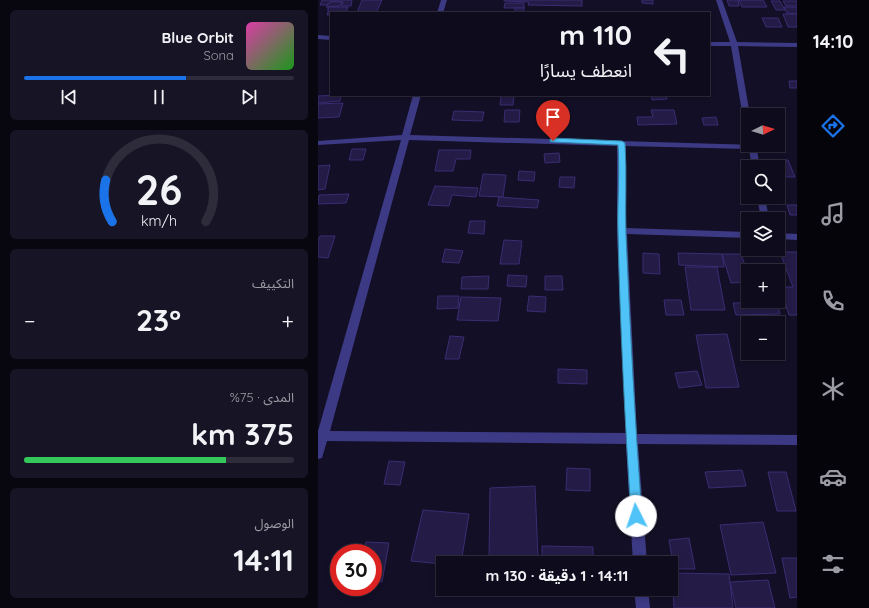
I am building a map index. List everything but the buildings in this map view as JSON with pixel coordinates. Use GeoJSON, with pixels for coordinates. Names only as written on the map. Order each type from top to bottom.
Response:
{"type":"FeatureCollection","features":[{"type":"Feature","properties":{"kind":"street"},"geometry":{"type":"LineString","coordinates":[[440,12],[444,0]]}},
{"type":"Feature","properties":{"kind":"street"},"geometry":{"type":"LineString","coordinates":[[718,0],[734,44],[745,108]]}},
{"type":"Feature","properties":{"kind":"street"},"geometry":{"type":"LineString","coordinates":[[318,37],[330,38]]}},
{"type":"Feature","properties":{"kind":"street"},"geometry":{"type":"LineString","coordinates":[[710,44],[797,45]]}},
{"type":"Feature","properties":{"kind":"street"},"geometry":{"type":"LineString","coordinates":[[318,454],[320,436],[417,96]]}},
{"type":"Feature","properties":{"kind":"street"},"geometry":{"type":"LineString","coordinates":[[318,143],[405,136],[741,146]]}},
{"type":"Feature","properties":{"kind":"street"},"geometry":{"type":"LineString","coordinates":[[622,143],[624,175],[622,231],[631,438],[639,556]]}},
{"type":"Feature","properties":{"kind":"street"},"geometry":{"type":"LineString","coordinates":[[622,231],[741,235]]}},
{"type":"Feature","properties":{"kind":"street"},"geometry":{"type":"LineString","coordinates":[[785,236],[797,237]]}},
{"type":"Feature","properties":{"kind":"street"},"geometry":{"type":"LineString","coordinates":[[320,436],[797,440]]}},
{"type":"Feature","properties":{"kind":"street"},"geometry":{"type":"LineString","coordinates":[[642,596],[643,608]]}},
{"type":"Feature","properties":{"kind":"route"},"geometry":{"type":"LineString","coordinates":[[553,141],[622,143],[624,175],[622,231],[636,516]]}}]}
